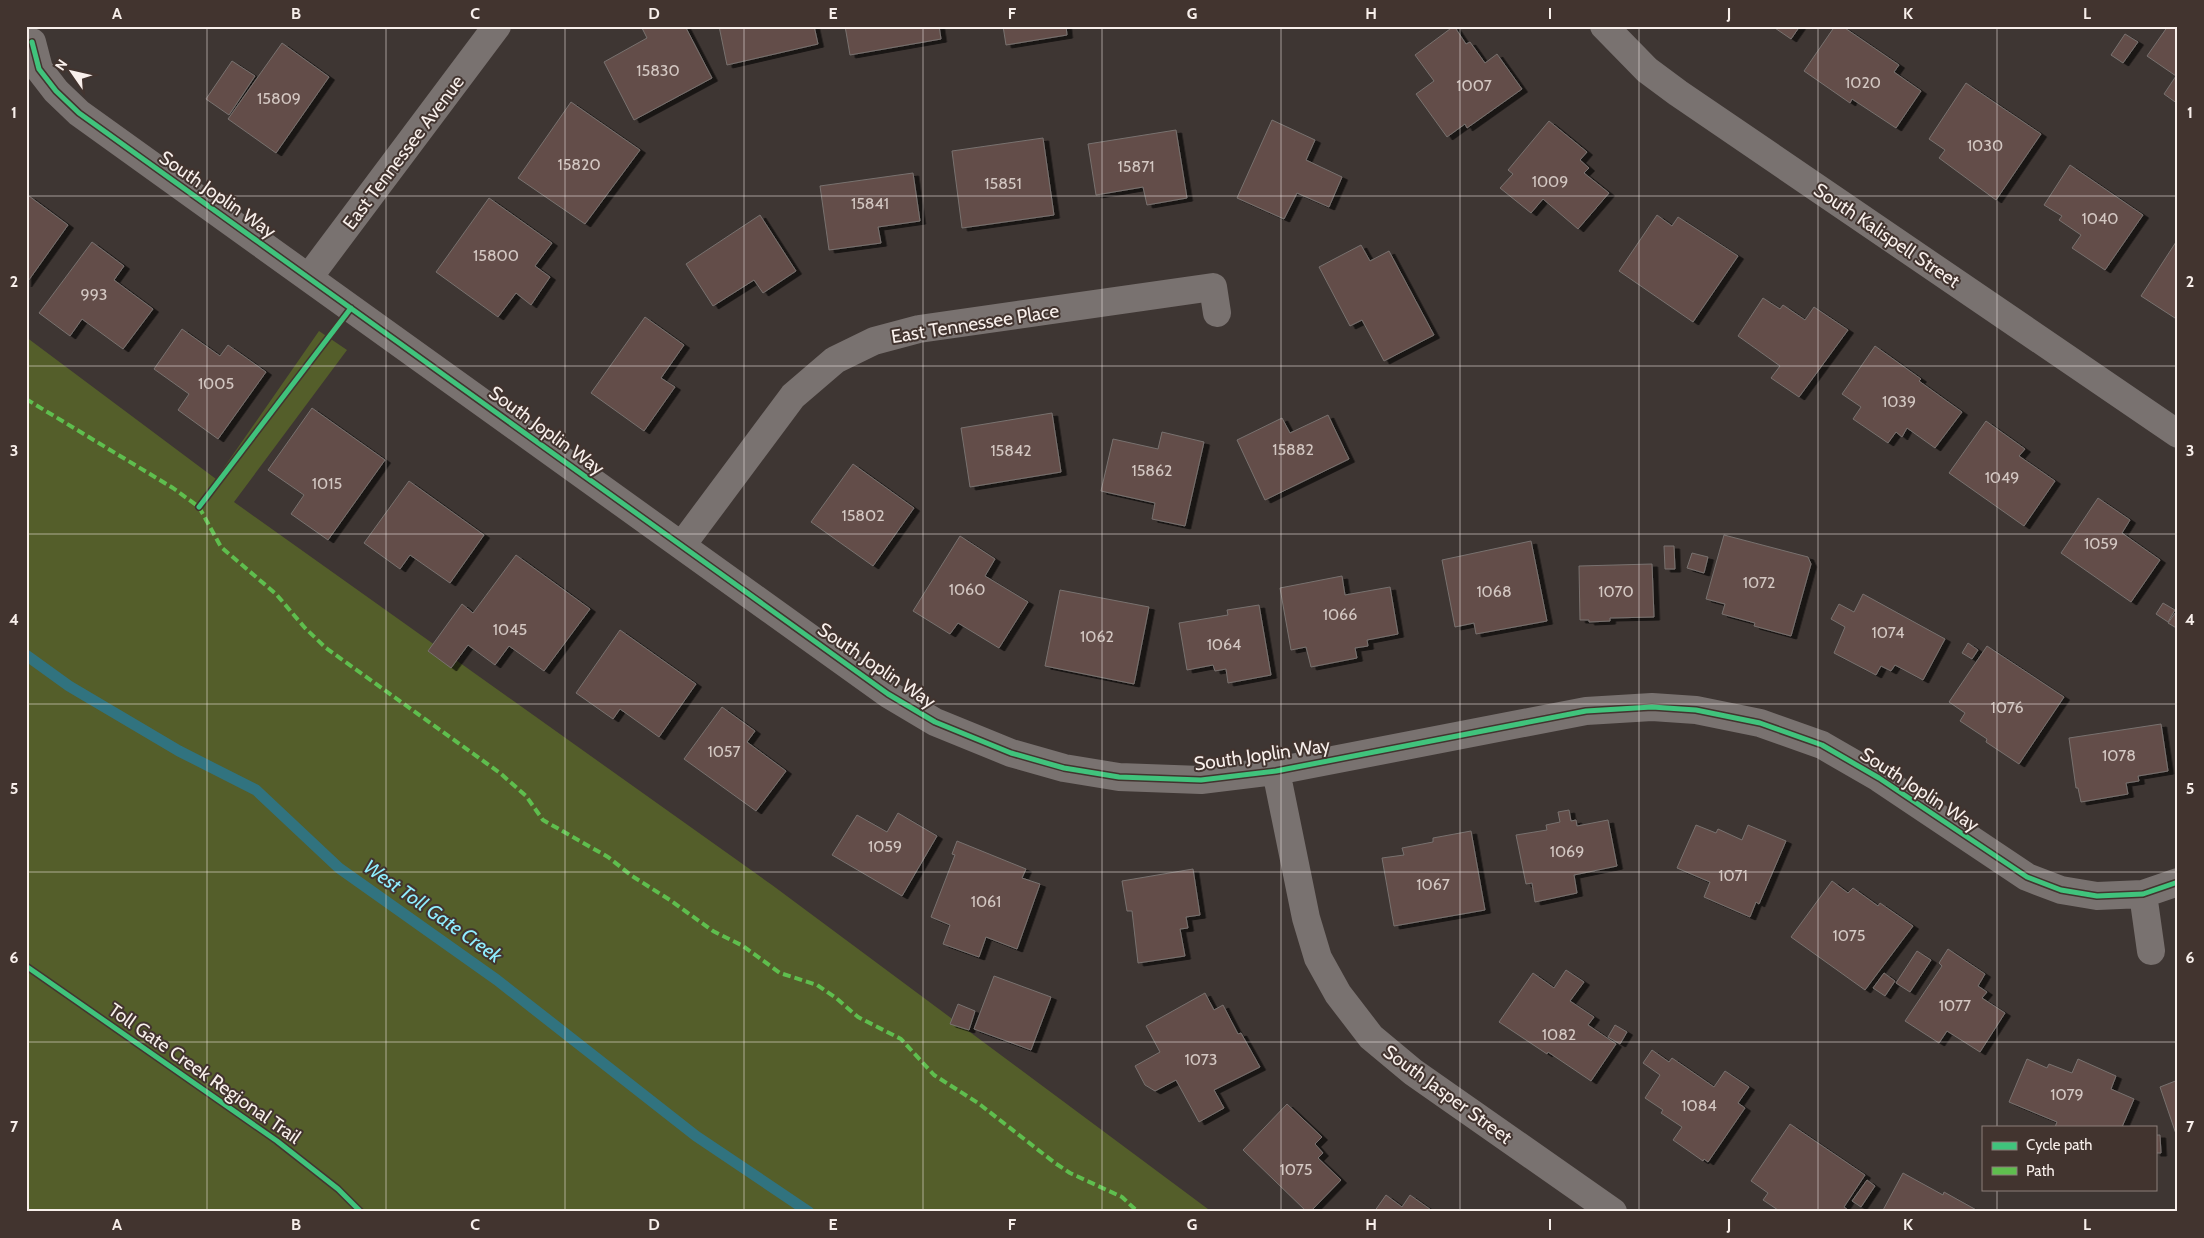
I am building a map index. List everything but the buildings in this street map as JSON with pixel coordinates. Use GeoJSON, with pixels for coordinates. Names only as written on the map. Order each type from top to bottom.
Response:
{"type":"FeatureCollection","features":[{"type":"Feature","properties":{"kind":"street","name":"East Tennessee Avenue"},"geometry":{"type":"LineString","coordinates":[[309,277],[497,26]]}},
{"type":"Feature","properties":{"kind":"street","name":"South Kalispell Street"},"geometry":{"type":"LineString","coordinates":[[1604,26],[1647,70],[1678,93],[2178,434]]}},
{"type":"Feature","properties":{"kind":"street","name":"South Joplin Way"},"geometry":{"type":"LineString","coordinates":[[32,42],[40,69],[56,90],[79,113],[888,694],[935,722],[1011,754],[1064,768],[1119,777],[1201,780],[1276,771],[1586,711],[1652,707],[1696,710],[1760,723],[1822,746],[1879,778],[2027,877],[2061,890],[2097,896],[2143,894],[2178,882]]}},
{"type":"Feature","properties":{"kind":"street","name":"East Tennessee Place"},"geometry":{"type":"LineString","coordinates":[[682,545],[793,396],[835,360],[874,341],[919,329],[1213,287],[1217,313]]}},
{"type":"Feature","properties":{"kind":"street","name":"South Jasper Street"},"geometry":{"type":"LineString","coordinates":[[1276,771],[1306,918],[1318,958],[1338,994],[1371,1038],[1413,1072],[1613,1212]]}},
{"type":"Feature","properties":{"kind":"street"},"geometry":{"type":"LineString","coordinates":[[2143,894],[2151,951]]}},
{"type":"Feature","properties":{"kind":"green space"},"geometry":{"type":"Polygon","coordinates":[[[319,331],[347,350],[234,502],[772,885],[1212,1212],[26,1212],[26,337],[216,479],[319,331]]]}},
{"type":"Feature","properties":{"kind":"waterway","name":"West Toll Gate Creek"},"geometry":{"type":"LineString","coordinates":[[26,655],[69,686],[179,751],[256,790],[339,868],[497,980],[696,1136],[809,1212]]}},
{"type":"Feature","properties":{"kind":"marked path"},"geometry":{"type":"LineString","coordinates":[[26,399],[173,488],[199,507],[221,547],[276,594],[305,628],[326,648],[500,773],[526,796],[543,820],[608,857],[632,876],[713,931],[743,946],[780,973],[817,985],[858,1017],[901,1039],[934,1075],[978,1103],[1055,1163],[1070,1173],[1122,1197],[1138,1212]]}},
{"type":"Feature","properties":{"kind":"cycle path"},"geometry":{"type":"LineString","coordinates":[[32,42],[39,69],[56,91],[79,113],[888,694],[935,722],[1011,753],[1064,768],[1119,777],[1201,780],[1276,771],[1586,711],[1652,707],[1696,710],[1760,723],[1822,745],[1879,778],[2027,877],[2061,890],[2097,896],[2143,894],[2178,882]]}},
{"type":"Feature","properties":{"kind":"cycle path"},"geometry":{"type":"LineString","coordinates":[[199,507],[351,308]]}},
{"type":"Feature","properties":{"kind":"cycle path","name":"Toll Gate Creek Regional Trail"},"geometry":{"type":"LineString","coordinates":[[26,966],[277,1141],[338,1189],[361,1212]]}}]}
